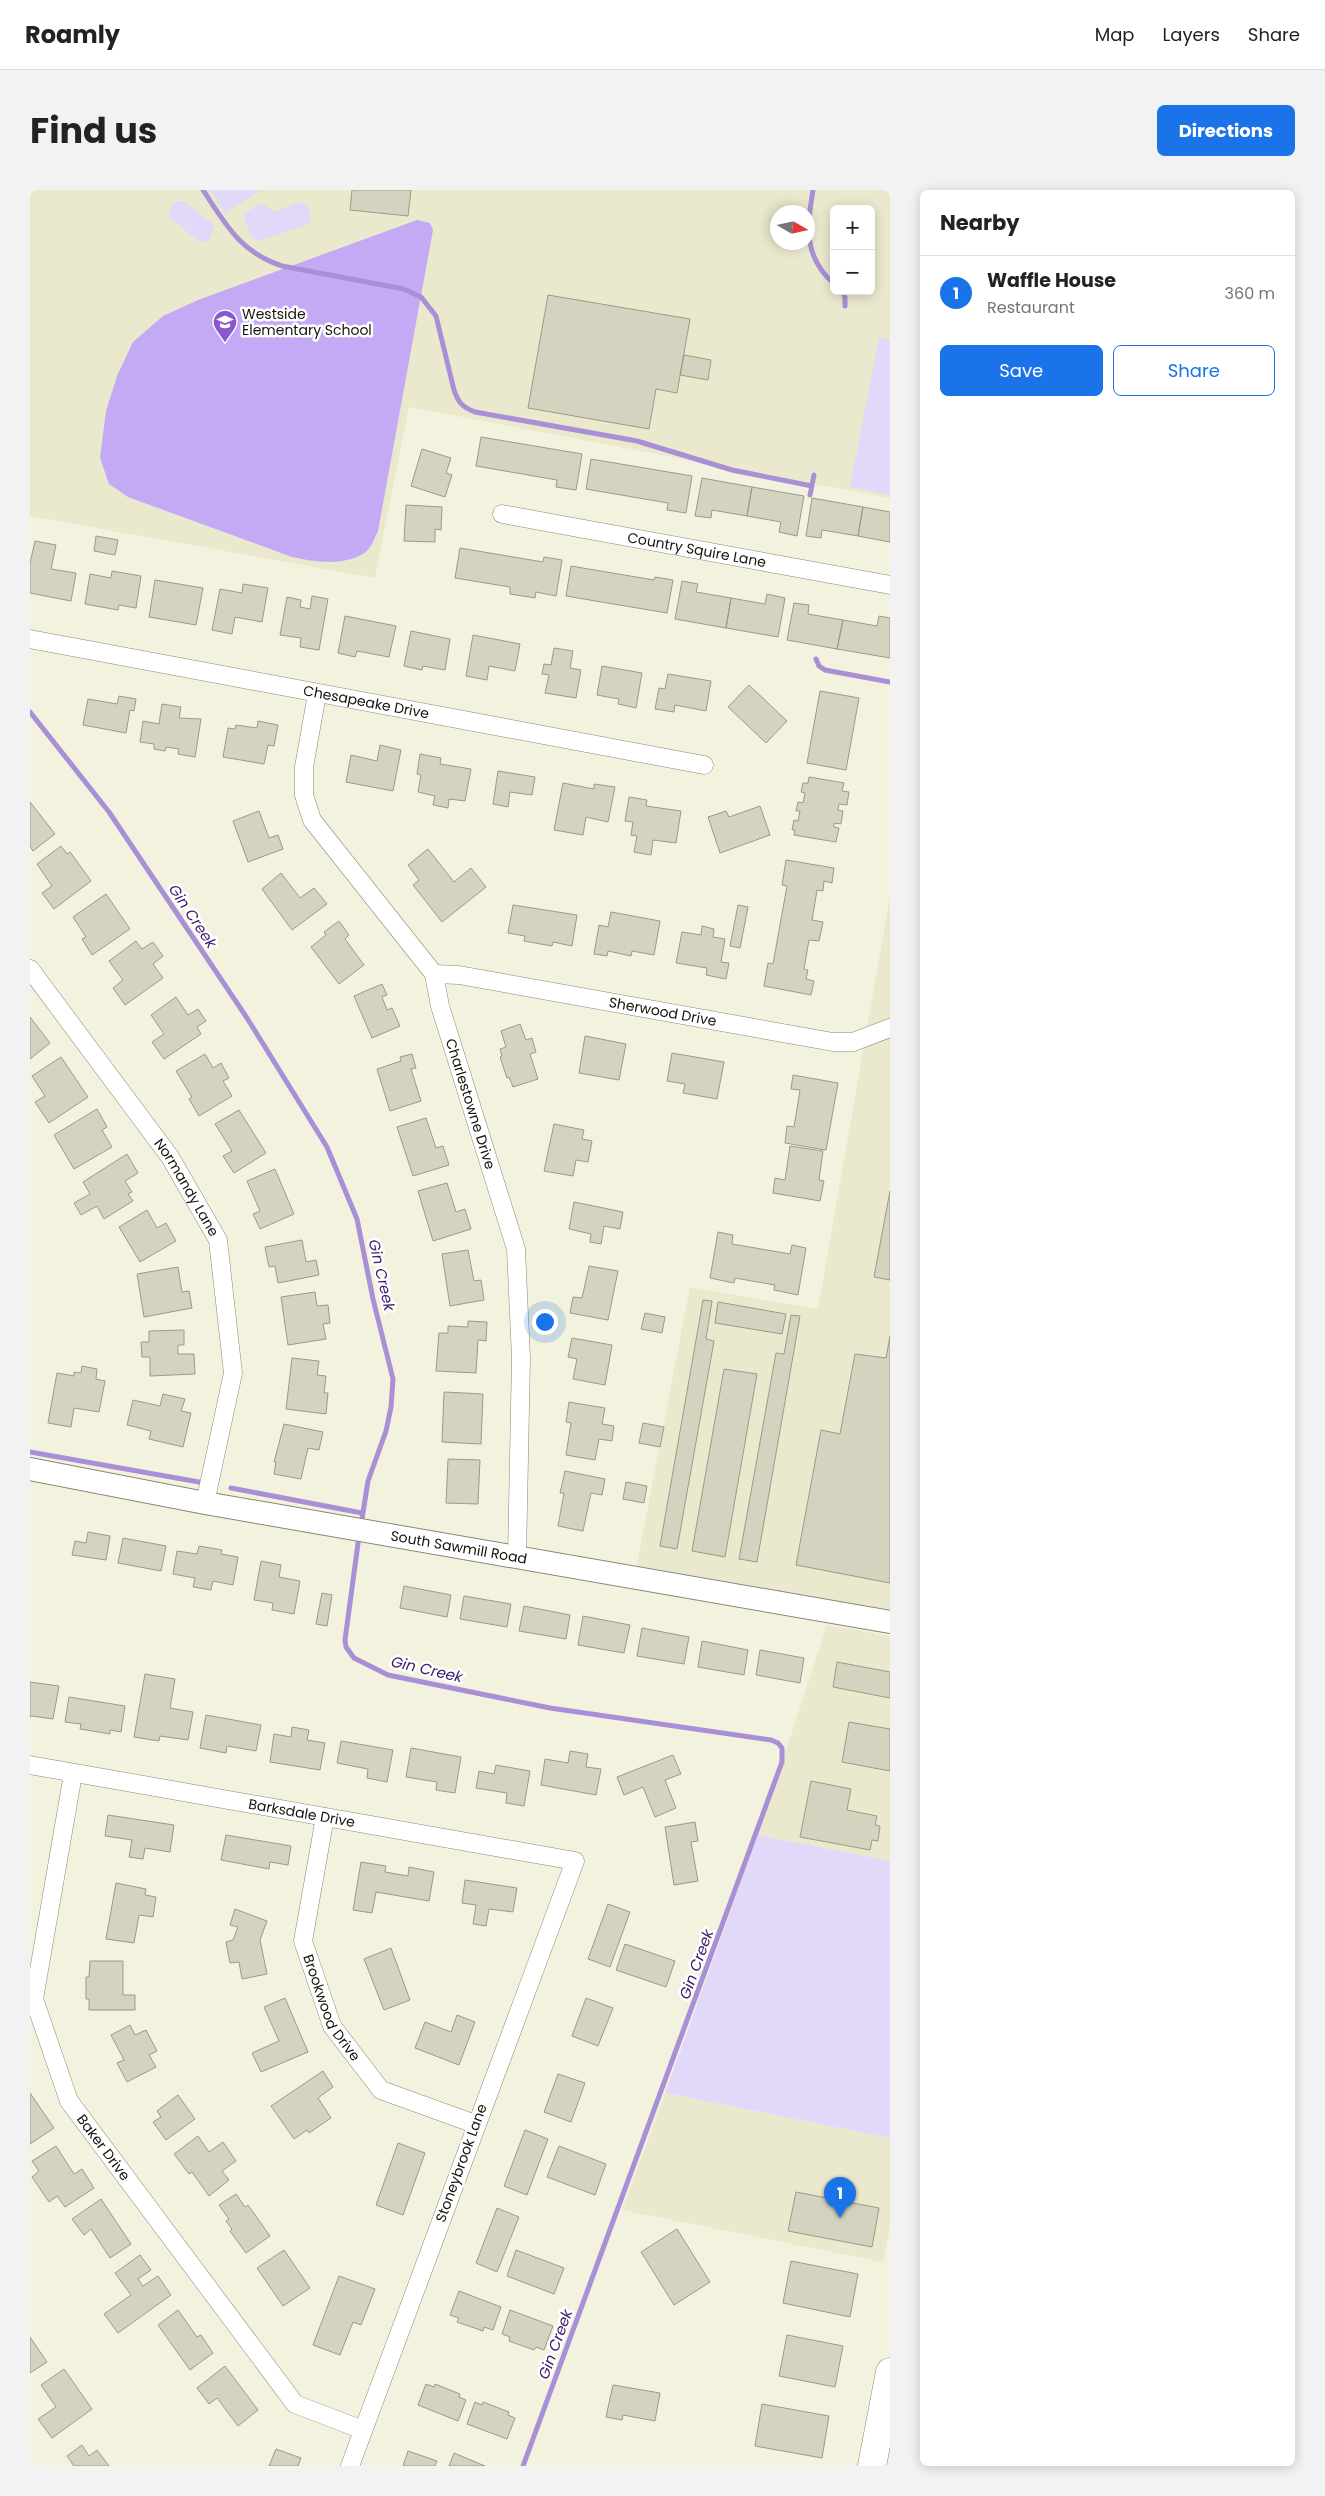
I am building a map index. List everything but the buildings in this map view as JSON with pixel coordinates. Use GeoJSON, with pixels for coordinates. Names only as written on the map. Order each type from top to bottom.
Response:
{"type":"FeatureCollection","features":[{"type":"Feature","properties":{"kind":"main road"},"geometry":{"type":"LineString","coordinates":[[872,2466],[890,2372]]}},
{"type":"Feature","properties":{"kind":"street","name":"Country Squire Lane"},"geometry":{"type":"LineString","coordinates":[[502,514],[890,585]]}},
{"type":"Feature","properties":{"kind":"street","name":"Chesapeake Drive"},"geometry":{"type":"LineString","coordinates":[[30,639],[704,765]]}},
{"type":"Feature","properties":{"kind":"street","name":"Charlestowne Drive"},"geometry":{"type":"LineString","coordinates":[[317,694],[304,767],[304,795],[312,820],[434,974],[440,1006],[516,1249],[521,1358],[517,1557]]}},
{"type":"Feature","properties":{"kind":"street","name":"Normandy Lane"},"geometry":{"type":"LineString","coordinates":[[30,969],[170,1158],[218,1240],[234,1373],[205,1503]]}},
{"type":"Feature","properties":{"kind":"street","name":"Sherwood Drive"},"geometry":{"type":"LineString","coordinates":[[434,974],[460,975],[833,1042],[853,1042],[890,1028]]}},
{"type":"Feature","properties":{"kind":"street","name":"South Sawmill Road"},"geometry":{"type":"LineString","coordinates":[[30,1469],[205,1503],[890,1622]]}},
{"type":"Feature","properties":{"kind":"street","name":"Barksdale Drive"},"geometry":{"type":"LineString","coordinates":[[30,1765],[575,1861]]}},
{"type":"Feature","properties":{"kind":"street","name":"Baker Drive"},"geometry":{"type":"LineString","coordinates":[[73,1774],[34,1999],[69,2100],[295,2404],[363,2430]]}},
{"type":"Feature","properties":{"kind":"street","name":"Brookwood Drive"},"geometry":{"type":"LineString","coordinates":[[326,1818],[302,1942],[332,2026],[381,2090],[475,2124]]}},
{"type":"Feature","properties":{"kind":"street","name":"Stoneybrook Lane"},"geometry":{"type":"LineString","coordinates":[[350,2466],[475,2124],[575,1861]]}},
{"type":"Feature","properties":{"kind":"shaded area","name":"Westside Elementary School"},"geometry":{"type":"Polygon","coordinates":[[[30,190],[890,190],[890,498],[409,407],[375,578],[30,516],[30,190]]]}},
{"type":"Feature","properties":{"kind":"shaded area"},"geometry":{"type":"Polygon","coordinates":[[[210,190],[260,190],[225,213],[210,190]]]}},
{"type":"Feature","properties":{"kind":"shaded area"},"geometry":{"type":"Polygon","coordinates":[[[176,201],[183,201],[213,224],[214,230],[208,241],[200,242],[170,218],[169,210],[176,201]]]}},
{"type":"Feature","properties":{"kind":"shaded area"},"geometry":{"type":"Polygon","coordinates":[[[299,202],[308,207],[311,218],[308,224],[259,241],[251,236],[244,215],[245,212],[262,204],[275,212],[299,202]]]}},
{"type":"Feature","properties":{"kind":"shaded area"},"geometry":{"type":"Polygon","coordinates":[[[417,220],[430,223],[433,230],[378,531],[366,552],[355,558],[337,562],[292,557],[128,497],[109,484],[100,458],[106,411],[117,376],[133,342],[163,316],[198,300],[417,220]]]}},
{"type":"Feature","properties":{"kind":"shaded area"},"geometry":{"type":"Polygon","coordinates":[[[879,337],[890,340],[890,495],[850,487],[879,337]]]}},
{"type":"Feature","properties":{"kind":"shaded area"},"geometry":{"type":"Polygon","coordinates":[[[890,896],[890,1612],[636,1569],[690,1287],[818,1309],[890,896]]]}},
{"type":"Feature","properties":{"kind":"shaded area"},"geometry":{"type":"Polygon","coordinates":[[[827,1625],[890,1636],[890,1861],[758,1835],[827,1625]]]}},
{"type":"Feature","properties":{"kind":"shaded area"},"geometry":{"type":"Polygon","coordinates":[[[758,1835],[890,1861],[890,2138],[665,2093],[758,1835]]]}},
{"type":"Feature","properties":{"kind":"shaded area"},"geometry":{"type":"Polygon","coordinates":[[[665,2093],[890,2138],[890,2227],[883,2262],[622,2210],[665,2093]]]}},
{"type":"Feature","properties":{"kind":"waterway"},"geometry":{"type":"LineString","coordinates":[[203,190],[235,236],[255,253],[267,260],[282,266],[404,289],[421,297],[436,316],[454,390],[459,401],[475,412],[637,441],[732,470],[812,486]]}},
{"type":"Feature","properties":{"kind":"waterway"},"geometry":{"type":"LineString","coordinates":[[813,190],[809,216],[812,252],[817,263],[830,280]]}},
{"type":"Feature","properties":{"kind":"waterway"},"geometry":{"type":"LineString","coordinates":[[844,295],[845,306]]}},
{"type":"Feature","properties":{"kind":"waterway"},"geometry":{"type":"LineString","coordinates":[[810,495],[814,475]]}},
{"type":"Feature","properties":{"kind":"waterway"},"geometry":{"type":"LineString","coordinates":[[816,659],[819,666],[825,670],[890,682]]}},
{"type":"Feature","properties":{"kind":"waterway","name":"Gin Creek"},"geometry":{"type":"LineString","coordinates":[[30,712],[109,812],[247,1018],[327,1147],[357,1219],[373,1299],[393,1379],[391,1407],[386,1431],[368,1481],[361,1525]]}},
{"type":"Feature","properties":{"kind":"waterway"},"geometry":{"type":"LineString","coordinates":[[30,1452],[199,1482]]}},
{"type":"Feature","properties":{"kind":"waterway"},"geometry":{"type":"LineString","coordinates":[[231,1488],[362,1513]]}},
{"type":"Feature","properties":{"kind":"waterway","name":"Gin Creek"},"geometry":{"type":"LineString","coordinates":[[359,1536],[345,1640],[346,1647],[354,1658],[388,1675],[550,1708],[771,1740],[778,1743],[782,1748],[782,1762],[523,2466]]}},
{"type":"Feature","properties":{"kind":"place","name":"Westside Elementary School"},"geometry":{"type":"Point","coordinates":[225,343]}},
{"type":"Feature","properties":{"kind":"place","name":"Waffle House"},"geometry":{"type":"Point","coordinates":[840,2218]}}]}
